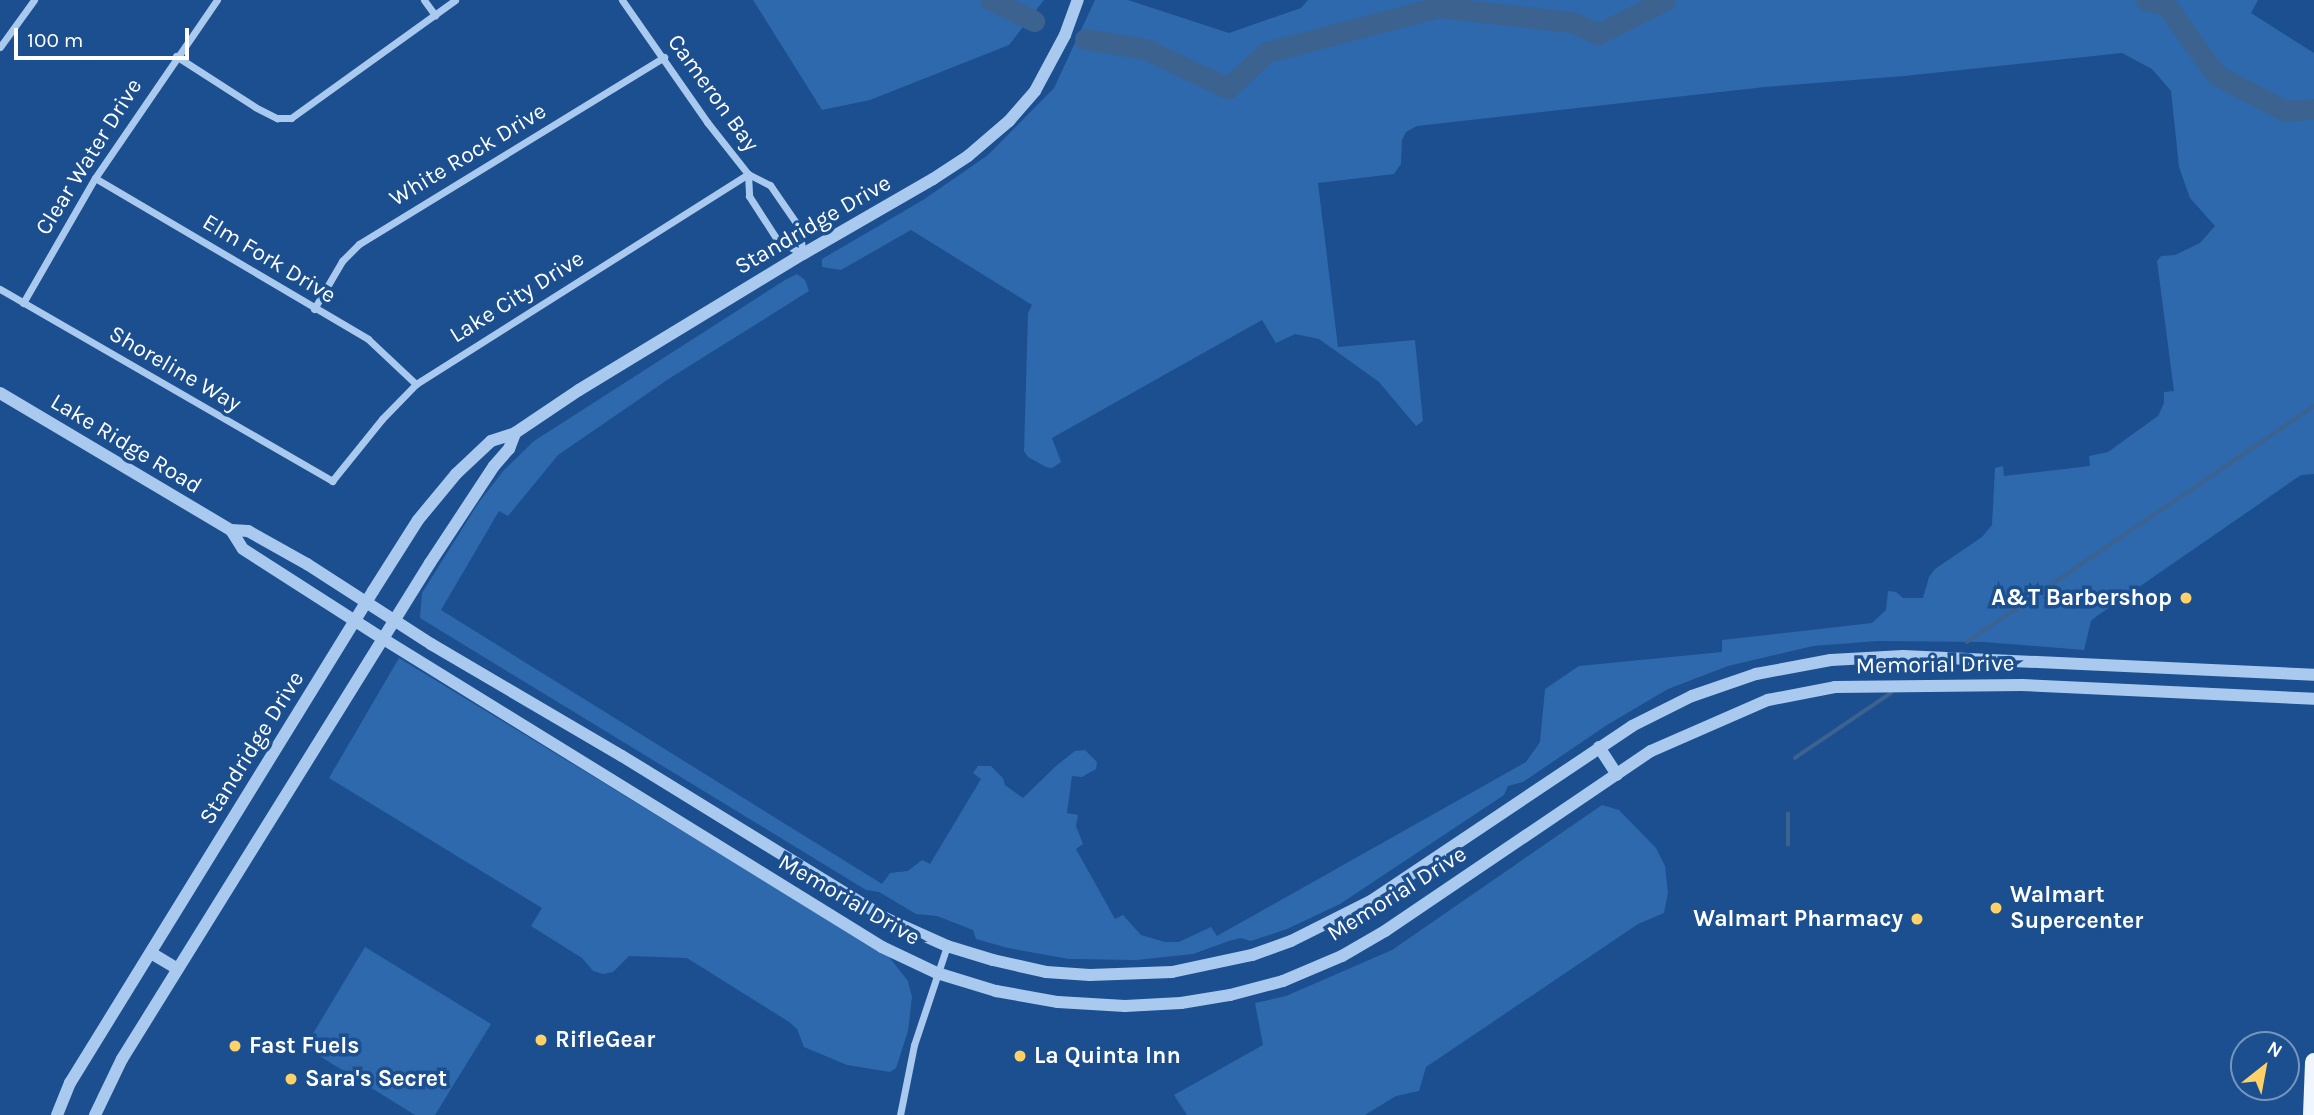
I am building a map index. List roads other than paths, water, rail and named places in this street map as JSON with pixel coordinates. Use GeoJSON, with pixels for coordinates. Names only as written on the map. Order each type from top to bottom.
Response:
{"type":"FeatureCollection","features":[{"type":"Feature","properties":{"kind":"main road"},"geometry":{"type":"LineString","coordinates":[[2312,1115],[2314,1062]]}},
{"type":"Feature","properties":{"kind":"street"},"geometry":{"type":"LineString","coordinates":[[0,47],[34,0]]}},
{"type":"Feature","properties":{"kind":"street","name":"Clear Water Drive"},"geometry":{"type":"LineString","coordinates":[[23,303],[95,178],[176,55],[217,0]]}},
{"type":"Feature","properties":{"kind":"street"},"geometry":{"type":"LineString","coordinates":[[424,0],[435,15]]}},
{"type":"Feature","properties":{"kind":"street"},"geometry":{"type":"LineString","coordinates":[[176,55],[255,107],[277,118],[291,118],[455,0]]}},
{"type":"Feature","properties":{"kind":"street","name":"Cameron Bay"},"geometry":{"type":"LineString","coordinates":[[622,0],[664,57],[706,122],[748,174],[770,185],[795,220],[799,227],[803,254]]}},
{"type":"Feature","properties":{"kind":"street","name":"Standridge Drive"},"geometry":{"type":"LineString","coordinates":[[57,1115],[70,1083],[366,602],[418,520],[457,474],[491,441],[515,433],[579,390],[968,156],[1009,121],[1047,72],[1078,0]]}},
{"type":"Feature","properties":{"kind":"street","name":"White Rock Drive"},"geometry":{"type":"LineString","coordinates":[[314,309],[342,261],[359,244],[664,57]]}},
{"type":"Feature","properties":{"kind":"street","name":"Cameron Bay"},"geometry":{"type":"LineString","coordinates":[[748,174],[749,196],[778,241],[803,254]]}},
{"type":"Feature","properties":{"kind":"street","name":"Lake City Drive"},"geometry":{"type":"LineString","coordinates":[[332,481],[382,419],[416,384],[748,174]]}},
{"type":"Feature","properties":{"kind":"street","name":"Elm Fork Drive"},"geometry":{"type":"LineString","coordinates":[[95,178],[368,339],[416,384]]}},
{"type":"Feature","properties":{"kind":"street","name":"Shoreline Way"},"geometry":{"type":"LineString","coordinates":[[0,289],[332,481]]}},
{"type":"Feature","properties":{"kind":"street","name":"Lake Ridge Road"},"geometry":{"type":"LineString","coordinates":[[0,394],[231,530],[248,531],[366,602]]}},
{"type":"Feature","properties":{"kind":"street","name":"Standridge Drive"},"geometry":{"type":"LineString","coordinates":[[95,1115],[122,1059],[444,542],[494,466],[509,449],[515,433]]}},
{"type":"Feature","properties":{"kind":"street","name":"Lake Ridge Road"},"geometry":{"type":"LineString","coordinates":[[231,530],[243,549],[355,620]]}},
{"type":"Feature","properties":{"kind":"street","name":"Memorial Drive"},"geometry":{"type":"LineString","coordinates":[[366,602],[887,919],[947,946],[1046,972],[1090,975],[1172,972],[1251,955],[1292,942],[1371,901],[1599,747],[1692,696],[1756,674],[1830,660],[1903,656],[2314,676]]}},
{"type":"Feature","properties":{"kind":"street","name":"Memorial Drive"},"geometry":{"type":"LineString","coordinates":[[355,620],[882,947],[937,973],[996,990],[1058,1002],[1125,1006],[1181,1003],[1230,995],[1283,981],[1342,956],[1385,931],[1651,751],[1709,723],[1768,700],[1835,687],[2022,685],[2314,699]]}},
{"type":"Feature","properties":{"kind":"street"},"geometry":{"type":"LineString","coordinates":[[2094,689],[2095,665]]}},
{"type":"Feature","properties":{"kind":"street"},"geometry":{"type":"LineString","coordinates":[[1599,747],[1617,775]]}},
{"type":"Feature","properties":{"kind":"street"},"geometry":{"type":"LineString","coordinates":[[900,1115],[914,1045],[947,946]]}},
{"type":"Feature","properties":{"kind":"street"},"geometry":{"type":"LineString","coordinates":[[151,953],[178,970]]}},
{"type":"Feature","properties":{"kind":"waterway"},"geometry":{"type":"LineString","coordinates":[[991,0],[1034,21]]}},
{"type":"Feature","properties":{"kind":"waterway"},"geometry":{"type":"LineString","coordinates":[[1085,39],[1145,49],[1228,88],[1267,52],[1438,7],[1572,22],[1598,34],[1665,0]]}},
{"type":"Feature","properties":{"kind":"waterway"},"geometry":{"type":"LineString","coordinates":[[2146,0],[2166,5],[2215,74],[2285,111],[2314,109]]}},
{"type":"Feature","properties":{"kind":"waterway"},"geometry":{"type":"LineString","coordinates":[[1967,642],[2314,406]]}},
{"type":"Feature","properties":{"kind":"waterway"},"geometry":{"type":"LineString","coordinates":[[1795,758],[1891,693]]}},
{"type":"Feature","properties":{"kind":"waterway"},"geometry":{"type":"LineString","coordinates":[[1788,814],[1788,845]]}},
{"type":"Feature","properties":{"kind":"place","name":"A&T Barbershop"},"geometry":{"type":"Point","coordinates":[2186,598]}},
{"type":"Feature","properties":{"kind":"place","name":"Walmart Supercenter"},"geometry":{"type":"Point","coordinates":[1996,908]}},
{"type":"Feature","properties":{"kind":"place","name":"Walmart Pharmacy"},"geometry":{"type":"Point","coordinates":[1917,919]}},
{"type":"Feature","properties":{"kind":"place","name":"RifleGear"},"geometry":{"type":"Point","coordinates":[541,1040]}},
{"type":"Feature","properties":{"kind":"place","name":"Fast Fuels"},"geometry":{"type":"Point","coordinates":[235,1046]}},
{"type":"Feature","properties":{"kind":"place","name":"La Quinta Inn"},"geometry":{"type":"Point","coordinates":[1020,1056]}},
{"type":"Feature","properties":{"kind":"place","name":"Sara's Secret"},"geometry":{"type":"Point","coordinates":[291,1079]}}]}
